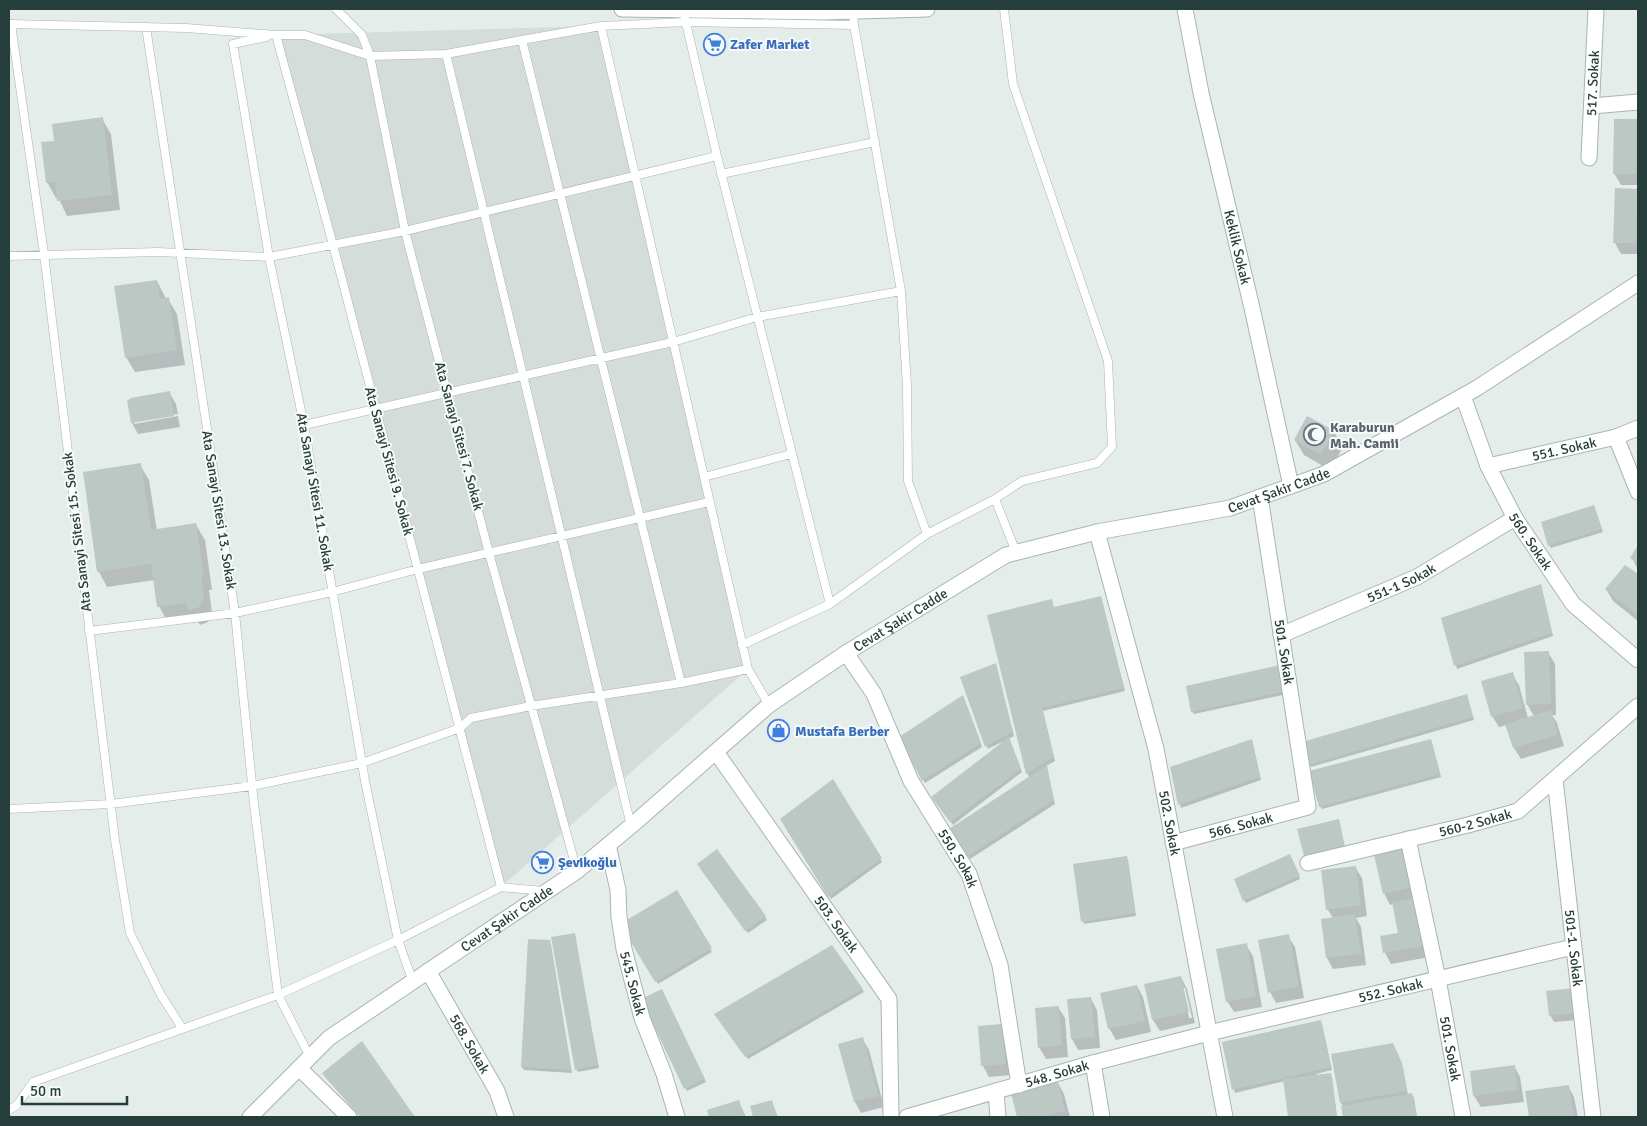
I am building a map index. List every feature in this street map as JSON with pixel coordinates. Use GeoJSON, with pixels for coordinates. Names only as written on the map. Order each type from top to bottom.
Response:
{"type":"FeatureCollection","features":[{"type":"Feature","properties":{"kind":"street"},"geometry":{"type":"LineString","coordinates":[[622,9],[684,16],[854,18],[927,9]]}},
{"type":"Feature","properties":{"kind":"street","name":"Keklik Sokak"},"geometry":{"type":"LineString","coordinates":[[1185,9],[1201,93],[1252,308],[1291,486]]}},
{"type":"Feature","properties":{"kind":"street","name":"517. Sokak"},"geometry":{"type":"LineString","coordinates":[[1589,158],[1596,9]]}},
{"type":"Feature","properties":{"kind":"street"},"geometry":{"type":"LineString","coordinates":[[1592,106],[1638,102]]}},
{"type":"Feature","properties":{"kind":"street","name":"Cevat Şakir Cadde"},"geometry":{"type":"LineString","coordinates":[[250,1117],[329,1038],[577,871],[769,705],[846,653],[1006,555],[1096,532],[1230,508],[1324,474],[1463,396],[1638,284]]}},
{"type":"Feature","properties":{"kind":"street","name":"560. Sokak"},"geometry":{"type":"LineString","coordinates":[[1463,396],[1488,466],[1515,518],[1573,604],[1638,660]]}},
{"type":"Feature","properties":{"kind":"street","name":"551. Sokak"},"geometry":{"type":"LineString","coordinates":[[1488,466],[1616,437],[1638,428]]}},
{"type":"Feature","properties":{"kind":"street"},"geometry":{"type":"LineString","coordinates":[[1616,437],[1638,492]]}},
{"type":"Feature","properties":{"kind":"street","name":"501. Sokak"},"geometry":{"type":"LineString","coordinates":[[1260,497],[1308,807]]}},
{"type":"Feature","properties":{"kind":"street","name":"551-1 Sokak"},"geometry":{"type":"LineString","coordinates":[[1281,635],[1417,577],[1515,518]]}},
{"type":"Feature","properties":{"kind":"street","name":"502. Sokak"},"geometry":{"type":"LineString","coordinates":[[1096,532],[1156,748],[1225,1117]]}},
{"type":"Feature","properties":{"kind":"street","name":"550. Sokak"},"geometry":{"type":"LineString","coordinates":[[846,653],[874,694],[911,781],[969,874],[1000,965],[1019,1085]]}},
{"type":"Feature","properties":{"kind":"street","name":"560-2 Sokak"},"geometry":{"type":"LineString","coordinates":[[1308,863],[1468,825],[1518,811],[1638,706]]}},
{"type":"Feature","properties":{"kind":"street","name":"503. Sokak"},"geometry":{"type":"LineString","coordinates":[[716,752],[889,999],[891,1117]]}},
{"type":"Feature","properties":{"kind":"street","name":"501-1. Sokak"},"geometry":{"type":"LineString","coordinates":[[1555,779],[1593,1117]]}},
{"type":"Feature","properties":{"kind":"street","name":"566. Sokak"},"geometry":{"type":"LineString","coordinates":[[1173,843],[1308,807]]}},
{"type":"Feature","properties":{"kind":"street","name":"501. Sokak"},"geometry":{"type":"LineString","coordinates":[[1408,838],[1438,979],[1463,1117]]}},
{"type":"Feature","properties":{"kind":"street","name":"545. Sokak"},"geometry":{"type":"LineString","coordinates":[[608,845],[618,890],[619,917],[624,949],[642,1018],[664,1074],[677,1117]]}},
{"type":"Feature","properties":{"kind":"street","name":"552. Sokak"},"geometry":{"type":"LineString","coordinates":[[1209,1033],[1573,947]]}},
{"type":"Feature","properties":{"kind":"street","name":"568. Sokak"},"geometry":{"type":"LineString","coordinates":[[428,971],[497,1091],[506,1117]]}},
{"type":"Feature","properties":{"kind":"street","name":"548. Sokak"},"geometry":{"type":"LineString","coordinates":[[907,1117],[1209,1033]]}},
{"type":"Feature","properties":{"kind":"street"},"geometry":{"type":"LineString","coordinates":[[305,1063],[349,1117]]}},
{"type":"Feature","properties":{"kind":"street"},"geometry":{"type":"LineString","coordinates":[[1093,1064],[1102,1117]]}},
{"type":"Feature","properties":{"kind":"street"},"geometry":{"type":"LineString","coordinates":[[996,1091],[998,1117]]}},
{"type":"Feature","properties":{"kind":"lane","name":"Ata Sanayi Sitesi 7. Sokak"},"geometry":{"type":"LineString","coordinates":[[336,9],[362,35],[370,56],[405,231],[531,706],[577,871]]}},
{"type":"Feature","properties":{"kind":"lane"},"geometry":{"type":"LineString","coordinates":[[742,646],[830,604],[927,534],[995,499],[1022,481],[1097,462],[1112,447],[1108,361],[1013,84],[1004,9]]}},
{"type":"Feature","properties":{"kind":"lane"},"geometry":{"type":"LineString","coordinates":[[10,24],[186,28],[276,35],[305,35],[370,56],[446,54],[601,26],[684,16],[716,156],[830,604]]}},
{"type":"Feature","properties":{"kind":"lane"},"geometry":{"type":"LineString","coordinates":[[854,18],[901,291],[907,386],[908,481],[927,534]]}},
{"type":"Feature","properties":{"kind":"lane","name":"Ata Sanayi Sitesi 15. Sokak"},"geometry":{"type":"LineString","coordinates":[[10,24],[44,254],[89,631],[130,933],[161,994],[182,1028]]}},
{"type":"Feature","properties":{"kind":"lane"},"geometry":{"type":"LineString","coordinates":[[601,26],[742,646],[748,669],[769,705]]}},
{"type":"Feature","properties":{"kind":"lane","name":"Ata Sanayi Sitesi 13. Sokak"},"geometry":{"type":"LineString","coordinates":[[146,27],[234,613],[252,786],[278,995]]}},
{"type":"Feature","properties":{"kind":"lane","name":"Ata Sanayi Sitesi 11. Sokak"},"geometry":{"type":"LineString","coordinates":[[276,35],[233,44],[269,257],[304,425],[362,763],[398,940],[413,982]]}},
{"type":"Feature","properties":{"kind":"lane","name":"Ata Sanayi Sitesi 9. Sokak"},"geometry":{"type":"LineString","coordinates":[[276,35],[501,887]]}},
{"type":"Feature","properties":{"kind":"lane"},"geometry":{"type":"LineString","coordinates":[[522,40],[681,683]]}},
{"type":"Feature","properties":{"kind":"lane"},"geometry":{"type":"LineString","coordinates":[[446,54],[631,826]]}},
{"type":"Feature","properties":{"kind":"lane"},"geometry":{"type":"LineString","coordinates":[[721,174],[875,142]]}},
{"type":"Feature","properties":{"kind":"lane"},"geometry":{"type":"LineString","coordinates":[[9,256],[180,253],[269,257],[405,231],[716,156]]}},
{"type":"Feature","properties":{"kind":"lane"},"geometry":{"type":"LineString","coordinates":[[304,425],[673,342],[757,318],[901,291]]}},
{"type":"Feature","properties":{"kind":"lane"},"geometry":{"type":"LineString","coordinates":[[704,477],[792,454]]}},
{"type":"Feature","properties":{"kind":"lane"},"geometry":{"type":"LineString","coordinates":[[995,499],[1016,552]]}},
{"type":"Feature","properties":{"kind":"lane"},"geometry":{"type":"LineString","coordinates":[[89,631],[234,613],[332,592],[418,569],[709,502]]}},
{"type":"Feature","properties":{"kind":"lane"},"geometry":{"type":"LineString","coordinates":[[9,809],[111,804],[252,786],[362,763],[460,728],[471,718],[531,706],[681,683],[748,669]]}},
{"type":"Feature","properties":{"kind":"lane"},"geometry":{"type":"LineString","coordinates":[[9,1110],[17,1105],[33,1082],[278,995],[398,940],[501,887],[546,892]]}},
{"type":"Feature","properties":{"kind":"lane"},"geometry":{"type":"LineString","coordinates":[[278,995],[305,1063]]}},
{"type":"Feature","properties":{"kind":"shaded area"},"geometry":{"type":"Polygon","coordinates":[[[601,26],[748,669],[501,887],[276,35],[601,26]]]}},
{"type":"Feature","properties":{"kind":"building"},"geometry":{"type":"Polygon","coordinates":[[[103,117],[112,195],[57,201],[55,182],[46,183],[41,142],[54,141],[52,124],[103,117]]]}},
{"type":"Feature","properties":{"kind":"building"},"geometry":{"type":"Polygon","coordinates":[[[1614,119],[1637,119],[1636,174],[1613,174],[1614,119]]]}},
{"type":"Feature","properties":{"kind":"building"},"geometry":{"type":"Polygon","coordinates":[[[1615,188],[1638,189],[1636,243],[1613,243],[1615,188]]]}},
{"type":"Feature","properties":{"kind":"building"},"geometry":{"type":"Polygon","coordinates":[[[157,280],[160,299],[169,297],[177,350],[125,358],[114,286],[157,280]]]}},
{"type":"Feature","properties":{"kind":"building"},"geometry":{"type":"Polygon","coordinates":[[[170,391],[174,416],[131,423],[127,401],[131,398],[170,391]]]}},
{"type":"Feature","properties":{"kind":"building","name":"Karaburun Mah. Camii"},"geometry":{"type":"Polygon","coordinates":[[[1307,416],[1335,431],[1321,455],[1294,440],[1307,416]]]}},
{"type":"Feature","properties":{"kind":"building"},"geometry":{"type":"Polygon","coordinates":[[[141,463],[151,530],[196,523],[204,575],[201,575],[204,598],[199,607],[190,610],[185,603],[157,607],[151,564],[97,572],[83,472],[141,463]]]}},
{"type":"Feature","properties":{"kind":"building"},"geometry":{"type":"Polygon","coordinates":[[[1594,505],[1602,529],[1548,546],[1541,522],[1594,505]]]}},
{"type":"Feature","properties":{"kind":"building"},"geometry":{"type":"Polygon","coordinates":[[[1638,545],[1638,563],[1630,558],[1638,545]]]}},
{"type":"Feature","properties":{"kind":"building"},"geometry":{"type":"Polygon","coordinates":[[[1625,565],[1638,574],[1638,616],[1605,589],[1625,565]]]}},
{"type":"Feature","properties":{"kind":"building"},"geometry":{"type":"Polygon","coordinates":[[[1541,584],[1552,633],[1454,666],[1441,618],[1541,584]]]}},
{"type":"Feature","properties":{"kind":"building"},"geometry":{"type":"Polygon","coordinates":[[[1101,596],[1124,688],[1042,708],[1054,757],[1026,774],[987,615],[1052,599],[1054,607],[1101,596]]]}},
{"type":"Feature","properties":{"kind":"building"},"geometry":{"type":"Polygon","coordinates":[[[1549,651],[1551,704],[1526,705],[1524,652],[1549,651]]]}},
{"type":"Feature","properties":{"kind":"building"},"geometry":{"type":"Polygon","coordinates":[[[996,663],[1013,732],[985,747],[960,677],[996,663]]]}},
{"type":"Feature","properties":{"kind":"building"},"geometry":{"type":"Polygon","coordinates":[[[1280,665],[1286,691],[1191,712],[1186,686],[1280,665]]]}},
{"type":"Feature","properties":{"kind":"building"},"geometry":{"type":"Polygon","coordinates":[[[1513,672],[1523,708],[1491,717],[1481,681],[1513,672]]]}},
{"type":"Feature","properties":{"kind":"building"},"geometry":{"type":"Polygon","coordinates":[[[1467,694],[1473,717],[1308,765],[1302,742],[1467,694]]]}},
{"type":"Feature","properties":{"kind":"building"},"geometry":{"type":"Polygon","coordinates":[[[963,695],[981,743],[922,781],[899,737],[963,695]]]}},
{"type":"Feature","properties":{"kind":"building"},"geometry":{"type":"Polygon","coordinates":[[[1551,710],[1558,735],[1513,748],[1505,724],[1551,710]]]}},
{"type":"Feature","properties":{"kind":"building"},"geometry":{"type":"Polygon","coordinates":[[[1009,737],[1021,769],[950,822],[931,797],[1009,737]]]}},
{"type":"Feature","properties":{"kind":"building"},"geometry":{"type":"Polygon","coordinates":[[[1252,739],[1260,777],[1178,805],[1170,767],[1252,739]]]}},
{"type":"Feature","properties":{"kind":"building"},"geometry":{"type":"Polygon","coordinates":[[[1431,739],[1440,774],[1319,807],[1309,771],[1431,739]]]}},
{"type":"Feature","properties":{"kind":"building"},"geometry":{"type":"Polygon","coordinates":[[[1047,765],[1054,800],[967,857],[949,829],[1047,765]]]}},
{"type":"Feature","properties":{"kind":"building"},"geometry":{"type":"Polygon","coordinates":[[[833,779],[882,858],[828,897],[780,819],[833,779]]]}},
{"type":"Feature","properties":{"kind":"building"},"geometry":{"type":"Polygon","coordinates":[[[1339,819],[1345,847],[1304,856],[1297,829],[1339,819]]]}},
{"type":"Feature","properties":{"kind":"building"},"geometry":{"type":"Polygon","coordinates":[[[1409,847],[1417,886],[1383,894],[1374,855],[1409,847]]]}},
{"type":"Feature","properties":{"kind":"building"},"geometry":{"type":"Polygon","coordinates":[[[717,849],[766,916],[745,931],[697,864],[717,849]]]}},
{"type":"Feature","properties":{"kind":"building"},"geometry":{"type":"Polygon","coordinates":[[[1290,854],[1300,876],[1243,901],[1234,879],[1290,854]]]}},
{"type":"Feature","properties":{"kind":"building"},"geometry":{"type":"Polygon","coordinates":[[[1127,856],[1135,913],[1081,922],[1073,864],[1127,856]]]}},
{"type":"Feature","properties":{"kind":"building"},"geometry":{"type":"Polygon","coordinates":[[[1356,866],[1361,905],[1326,910],[1321,870],[1356,866]]]}},
{"type":"Feature","properties":{"kind":"building"},"geometry":{"type":"Polygon","coordinates":[[[677,890],[712,948],[655,982],[620,924],[677,890]]]}},
{"type":"Feature","properties":{"kind":"building"},"geometry":{"type":"Polygon","coordinates":[[[1420,897],[1429,945],[1383,953],[1380,936],[1398,933],[1392,902],[1420,897]]]}},
{"type":"Feature","properties":{"kind":"building"},"geometry":{"type":"Polygon","coordinates":[[[1355,914],[1361,954],[1326,958],[1321,919],[1355,914]]]}},
{"type":"Feature","properties":{"kind":"building"},"geometry":{"type":"Polygon","coordinates":[[[575,933],[598,1065],[575,1070],[551,937],[575,933]]]}},
{"type":"Feature","properties":{"kind":"building"},"geometry":{"type":"Polygon","coordinates":[[[1289,934],[1299,986],[1268,993],[1258,940],[1289,934]]]}},
{"type":"Feature","properties":{"kind":"building"},"geometry":{"type":"Polygon","coordinates":[[[528,939],[550,940],[571,1070],[521,1067],[528,939]]]}},
{"type":"Feature","properties":{"kind":"building"},"geometry":{"type":"Polygon","coordinates":[[[1247,943],[1256,996],[1226,1002],[1216,949],[1247,943]]]}},
{"type":"Feature","properties":{"kind":"building"},"geometry":{"type":"Polygon","coordinates":[[[832,945],[863,989],[745,1057],[714,1014],[832,945]]]}},
{"type":"Feature","properties":{"kind":"building"},"geometry":{"type":"Polygon","coordinates":[[[1181,976],[1189,1012],[1152,1020],[1144,984],[1181,976]]]}},
{"type":"Feature","properties":{"kind":"building"},"geometry":{"type":"Polygon","coordinates":[[[1137,985],[1145,1021],[1108,1029],[1100,993],[1137,985]]]}},
{"type":"Feature","properties":{"kind":"building"},"geometry":{"type":"Polygon","coordinates":[[[1574,988],[1576,1013],[1549,1016],[1546,991],[1574,988]]]}},
{"type":"Feature","properties":{"kind":"building"},"geometry":{"type":"Polygon","coordinates":[[[662,989],[705,1079],[684,1089],[641,999],[662,989]]]}},
{"type":"Feature","properties":{"kind":"building"},"geometry":{"type":"Polygon","coordinates":[[[1091,997],[1095,1037],[1071,1039],[1067,999],[1091,997]]]}},
{"type":"Feature","properties":{"kind":"building"},"geometry":{"type":"Polygon","coordinates":[[[1059,1006],[1062,1045],[1038,1048],[1035,1008],[1059,1006]]]}},
{"type":"Feature","properties":{"kind":"building"},"geometry":{"type":"Polygon","coordinates":[[[1321,1020],[1331,1067],[1232,1090],[1222,1042],[1321,1020]]]}},
{"type":"Feature","properties":{"kind":"building"},"geometry":{"type":"Polygon","coordinates":[[[1002,1024],[1006,1064],[981,1066],[978,1026],[1002,1024]]]}},
{"type":"Feature","properties":{"kind":"building"},"geometry":{"type":"Polygon","coordinates":[[[863,1037],[879,1096],[854,1102],[838,1044],[863,1037]]]}},
{"type":"Feature","properties":{"kind":"building"},"geometry":{"type":"Polygon","coordinates":[[[362,1041],[415,1117],[360,1117],[322,1073],[362,1041]]]}},
{"type":"Feature","properties":{"kind":"building"},"geometry":{"type":"Polygon","coordinates":[[[1393,1043],[1402,1063],[1407,1091],[1340,1103],[1331,1054],[1393,1043]]]}},
{"type":"Feature","properties":{"kind":"building"},"geometry":{"type":"Polygon","coordinates":[[[1515,1065],[1518,1090],[1473,1096],[1470,1071],[1515,1065]]]}},
{"type":"Feature","properties":{"kind":"building"},"geometry":{"type":"Polygon","coordinates":[[[1331,1073],[1337,1117],[1288,1117],[1283,1079],[1331,1073]]]}},
{"type":"Feature","properties":{"kind":"building"},"geometry":{"type":"Polygon","coordinates":[[[1058,1082],[1065,1111],[1040,1117],[1017,1117],[1011,1093],[1058,1082]]]}},
{"type":"Feature","properties":{"kind":"building"},"geometry":{"type":"Polygon","coordinates":[[[1569,1085],[1574,1117],[1529,1117],[1525,1091],[1569,1085]]]}},
{"type":"Feature","properties":{"kind":"building"},"geometry":{"type":"Polygon","coordinates":[[[1412,1093],[1417,1117],[1343,1117],[1341,1106],[1412,1093]]]}},
{"type":"Feature","properties":{"kind":"building"},"geometry":{"type":"Polygon","coordinates":[[[739,1100],[744,1117],[709,1117],[707,1110],[739,1100]]]}},
{"type":"Feature","properties":{"kind":"building"},"geometry":{"type":"Polygon","coordinates":[[[772,1100],[777,1117],[753,1117],[750,1106],[772,1100]]]}},
{"type":"Feature","properties":{"kind":"place","name":"Zafer Market"},"geometry":{"type":"Point","coordinates":[714,44]}},
{"type":"Feature","properties":{"kind":"place","name":"Karaburun Mah. Camii"},"geometry":{"type":"Point","coordinates":[1314,435]}},
{"type":"Feature","properties":{"kind":"place","name":"Mustafa Berber"},"geometry":{"type":"Point","coordinates":[779,731]}},
{"type":"Feature","properties":{"kind":"place","name":"Şevikoğlu"},"geometry":{"type":"Point","coordinates":[542,862]}}]}
